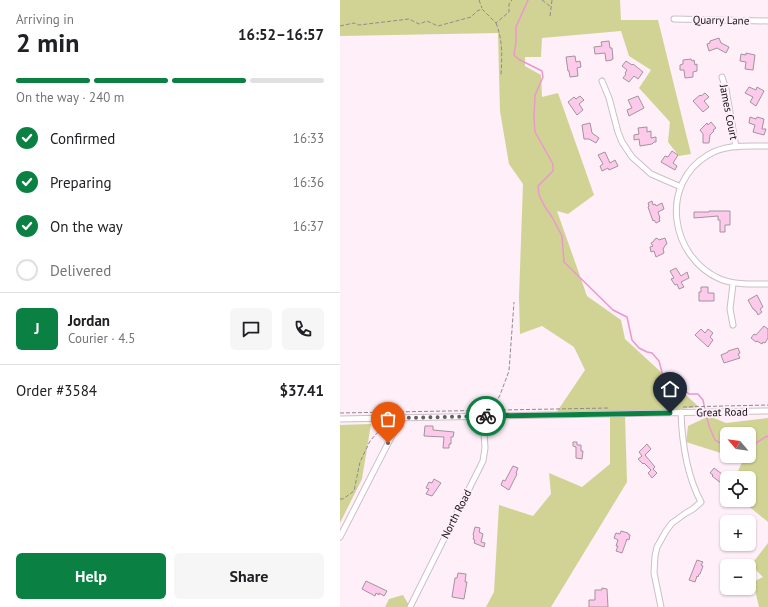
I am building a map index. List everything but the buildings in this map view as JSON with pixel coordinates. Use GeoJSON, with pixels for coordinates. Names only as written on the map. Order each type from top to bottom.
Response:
{"type":"FeatureCollection","features":[{"type":"Feature","properties":{"kind":"street","name":"Quarry Lane"},"geometry":{"type":"LineString","coordinates":[[674,19],[768,21]]}},
{"type":"Feature","properties":{"kind":"street","name":"James Court"},"geometry":{"type":"LineString","coordinates":[[722,77],[726,89],[736,147]]}},
{"type":"Feature","properties":{"kind":"street"},"geometry":{"type":"LineString","coordinates":[[602,81],[609,98],[618,132],[622,142],[630,153],[651,174],[681,187]]}},
{"type":"Feature","properties":{"kind":"street"},"geometry":{"type":"LineString","coordinates":[[768,146],[724,148],[702,159],[690,171],[685,179],[677,202],[677,221],[683,242],[687,250],[704,270],[720,279],[734,284],[768,284]]}},
{"type":"Feature","properties":{"kind":"street"},"geometry":{"type":"LineString","coordinates":[[733,325],[730,309],[734,284]]}},
{"type":"Feature","properties":{"kind":"street"},"geometry":{"type":"LineString","coordinates":[[661,607],[654,573],[657,547],[663,535],[672,523],[701,502],[696,492],[686,460],[681,410]]}},
{"type":"Feature","properties":{"kind":"street","name":"Great Road"},"geometry":{"type":"LineString","coordinates":[[340,419],[681,410],[768,411]]}},
{"type":"Feature","properties":{"kind":"street","name":"North Road"},"geometry":{"type":"LineString","coordinates":[[410,607],[483,460],[485,448],[483,416]]}},
{"type":"Feature","properties":{"kind":"street"},"geometry":{"type":"LineString","coordinates":[[340,537],[401,418]]}},
{"type":"Feature","properties":{"kind":"path"},"geometry":{"type":"LineString","coordinates":[[479,0],[482,9],[498,27],[502,55],[501,75]]}},
{"type":"Feature","properties":{"kind":"path"},"geometry":{"type":"LineString","coordinates":[[496,23],[509,12],[509,4],[512,0]]}},
{"type":"Feature","properties":{"kind":"path"},"geometry":{"type":"LineString","coordinates":[[542,0],[551,7]]}},
{"type":"Feature","properties":{"kind":"path"},"geometry":{"type":"LineString","coordinates":[[550,16],[552,0]]}},
{"type":"Feature","properties":{"kind":"path"},"geometry":{"type":"LineString","coordinates":[[340,26],[354,23],[359,25],[409,19],[419,24],[426,22],[438,26],[472,17],[476,11],[482,9]]}},
{"type":"Feature","properties":{"kind":"path"},"geometry":{"type":"LineString","coordinates":[[492,410],[500,395],[509,371],[514,302]]}},
{"type":"Feature","properties":{"kind":"path"},"geometry":{"type":"LineString","coordinates":[[681,410],[768,405]]}},
{"type":"Feature","properties":{"kind":"path"},"geometry":{"type":"LineString","coordinates":[[340,413],[613,408]]}},
{"type":"Feature","properties":{"kind":"path"},"geometry":{"type":"LineString","coordinates":[[340,499],[343,499],[354,491],[360,462],[370,441],[386,424],[386,418]]}},
{"type":"Feature","properties":{"kind":"green space"},"geometry":{"type":"Polygon","coordinates":[[[340,0],[620,0],[621,20],[658,20],[691,154],[679,156],[668,142],[670,122],[639,88],[651,70],[629,56],[621,31],[542,38],[541,57],[525,57],[525,66],[541,75],[542,97],[558,93],[594,195],[568,214],[557,211],[587,296],[621,320],[625,339],[699,407],[625,415],[627,482],[551,607],[486,607],[494,592],[499,505],[533,516],[551,494],[549,473],[582,487],[610,464],[610,415],[554,416],[585,370],[574,347],[542,326],[520,334],[519,297],[523,184],[509,164],[500,111],[498,33],[340,36],[340,0]]]}},
{"type":"Feature","properties":{"kind":"green space"},"geometry":{"type":"Polygon","coordinates":[[[709,416],[726,423],[768,418],[768,522],[750,507],[756,507],[756,471],[738,471],[742,463],[756,463],[756,427],[720,427],[720,453],[686,442],[688,426],[709,416]]]}},
{"type":"Feature","properties":{"kind":"green space"},"geometry":{"type":"Polygon","coordinates":[[[371,424],[362,479],[340,523],[340,425],[371,424]]]}},
{"type":"Feature","properties":{"kind":"green space"},"geometry":{"type":"Polygon","coordinates":[[[768,543],[768,607],[759,607],[756,594],[756,580],[763,577],[756,570],[756,559],[768,543]]]}},
{"type":"Feature","properties":{"kind":"green space"},"geometry":{"type":"Polygon","coordinates":[[[403,595],[410,607],[385,607],[389,599],[403,595]]]}},
{"type":"Feature","properties":{"kind":"waterway"},"geometry":{"type":"LineString","coordinates":[[528,0],[516,27],[514,55],[518,59],[542,71],[543,77],[535,95],[535,132],[553,164],[553,171],[538,186],[539,195],[562,236],[564,262],[613,310],[627,317],[632,340],[639,348],[652,353],[659,361],[663,376],[677,384],[689,394],[698,394],[703,400],[705,410]]}},
{"type":"Feature","properties":{"kind":"waterway"},"geometry":{"type":"LineString","coordinates":[[706,414],[715,440],[720,443]]}},
{"type":"Feature","properties":{"kind":"waterway"},"geometry":{"type":"LineString","coordinates":[[756,443],[767,436],[768,437]]}},
{"type":"Feature","properties":{"kind":"way so far"},"geometry":{"type":"LineString","coordinates":[[388,443],[401,418],[486,416]]}},
{"type":"Feature","properties":{"kind":"route"},"geometry":{"type":"LineString","coordinates":[[486,416],[670,413]]}}]}
